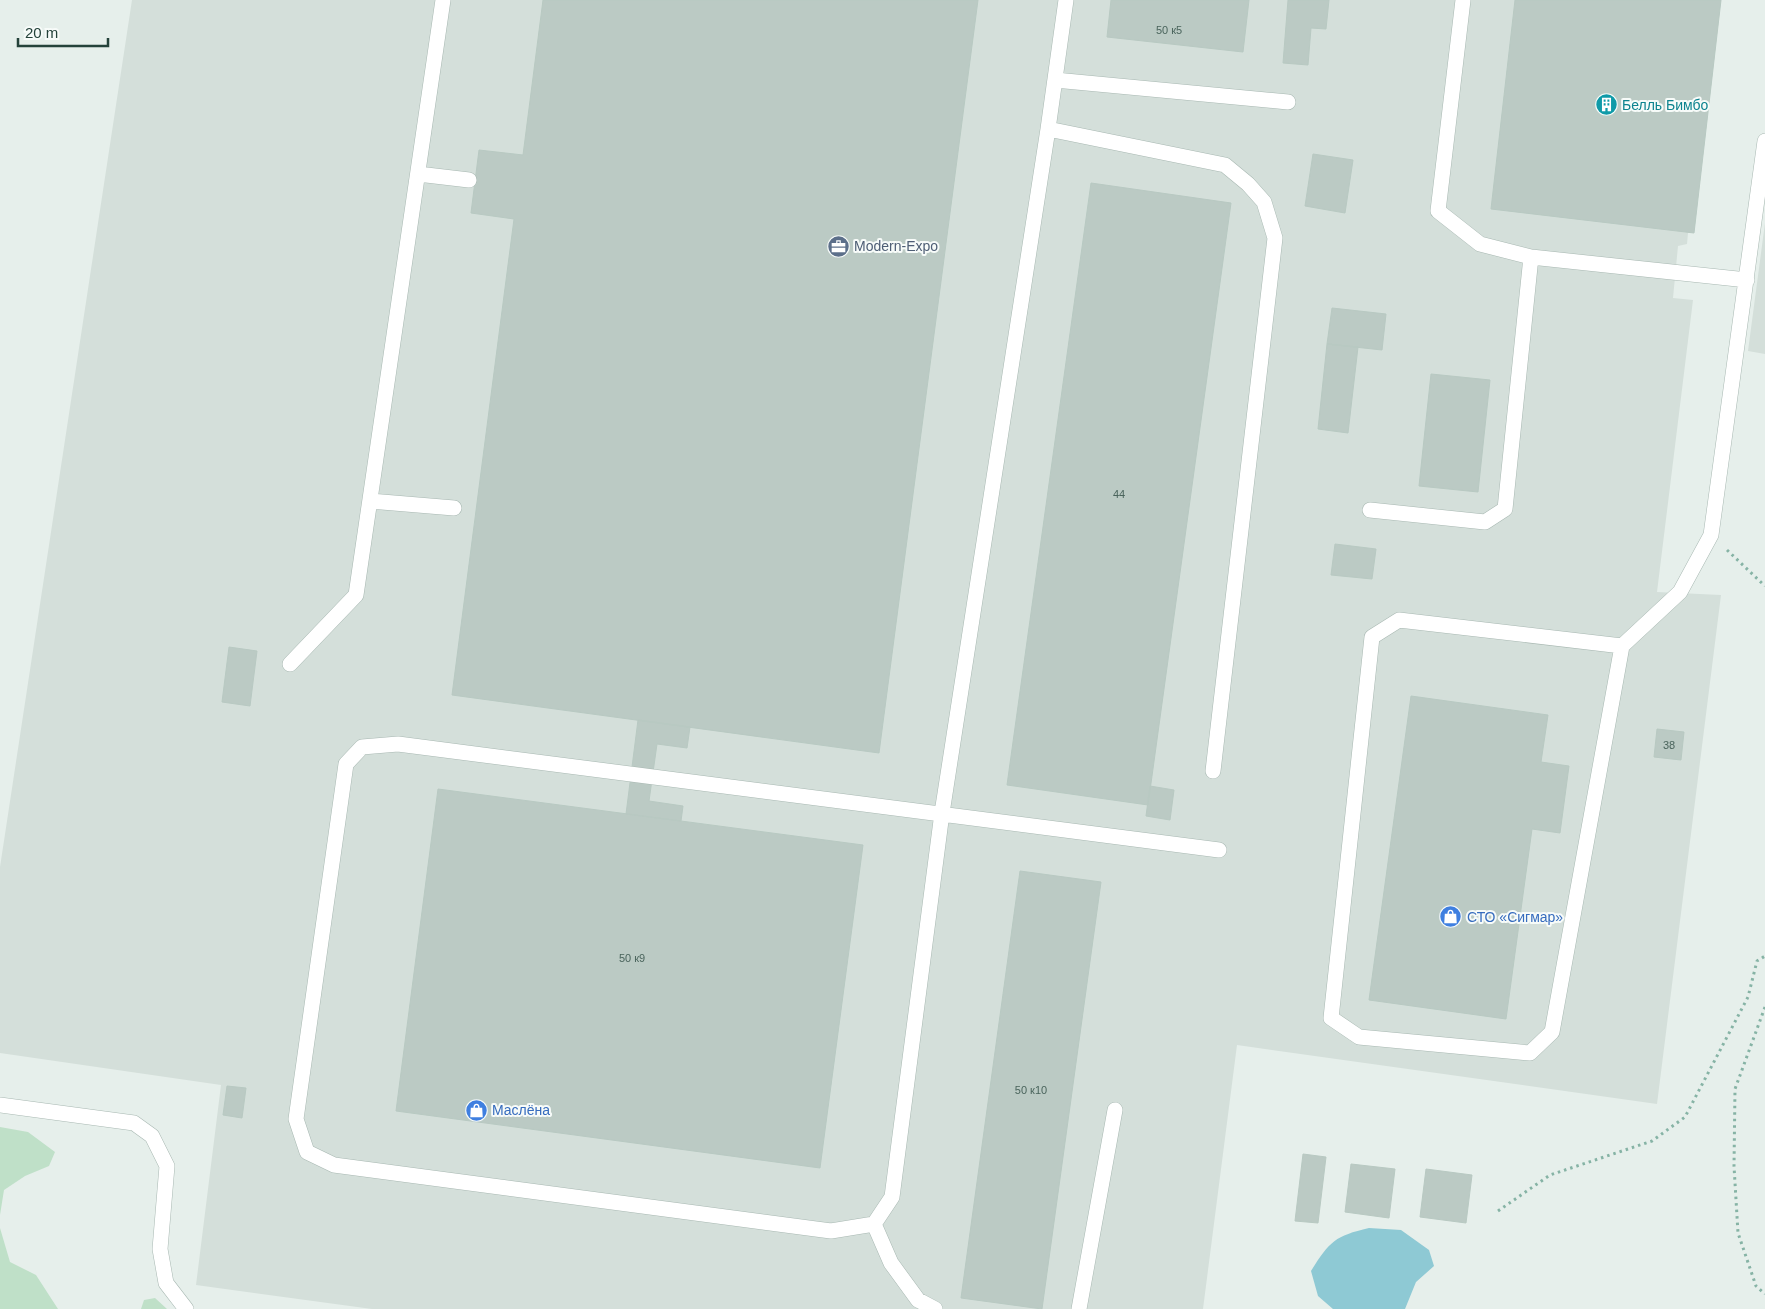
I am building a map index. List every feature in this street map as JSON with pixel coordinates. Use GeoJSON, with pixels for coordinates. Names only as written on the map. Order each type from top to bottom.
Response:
{"type":"FeatureCollection","features":[{"type":"Feature","properties":{"kind":"lane"},"geometry":{"type":"LineString","coordinates":[[290,664],[356,595],[443,0]]}},
{"type":"Feature","properties":{"kind":"lane"},"geometry":{"type":"LineString","coordinates":[[1066,0],[1048,129],[942,813],[892,1197],[874,1224],[831,1231],[334,1165],[307,1152],[296,1119],[346,764],[362,746],[398,744],[942,813],[1219,850]]}},
{"type":"Feature","properties":{"kind":"lane"},"geometry":{"type":"LineString","coordinates":[[1463,0],[1438,211],[1480,244],[1531,257],[1747,280]]}},
{"type":"Feature","properties":{"kind":"lane"},"geometry":{"type":"LineString","coordinates":[[1055,80],[1288,102]]}},
{"type":"Feature","properties":{"kind":"lane"},"geometry":{"type":"LineString","coordinates":[[1048,129],[1225,165],[1248,184],[1264,202],[1275,238],[1213,771]]}},
{"type":"Feature","properties":{"kind":"lane"},"geometry":{"type":"LineString","coordinates":[[1622,646],[1399,620],[1372,638],[1331,1018],[1359,1037],[1530,1053],[1552,1032],[1622,646],[1680,592],[1711,535],[1747,280],[1759,232],[1765,141]]}},
{"type":"Feature","properties":{"kind":"lane"},"geometry":{"type":"LineString","coordinates":[[418,174],[469,180]]}},
{"type":"Feature","properties":{"kind":"lane"},"geometry":{"type":"LineString","coordinates":[[1370,510],[1485,522],[1505,509],[1531,257]]}},
{"type":"Feature","properties":{"kind":"lane"},"geometry":{"type":"LineString","coordinates":[[370,501],[454,508]]}},
{"type":"Feature","properties":{"kind":"lane"},"geometry":{"type":"LineString","coordinates":[[0,1105],[134,1123],[152,1136],[167,1166],[160,1249],[166,1283],[186,1309]]}},
{"type":"Feature","properties":{"kind":"lane"},"geometry":{"type":"LineString","coordinates":[[1079,1309],[1115,1110]]}},
{"type":"Feature","properties":{"kind":"lane"},"geometry":{"type":"LineString","coordinates":[[874,1224],[896,1270],[918,1300],[935,1309]]}},
{"type":"Feature","properties":{"kind":"path"},"geometry":{"type":"LineString","coordinates":[[1711,535],[1765,586]]}},
{"type":"Feature","properties":{"kind":"path"},"geometry":{"type":"LineString","coordinates":[[1498,1212],[1550,1175],[1652,1141],[1685,1117],[1748,997],[1757,961],[1765,956]]}},
{"type":"Feature","properties":{"kind":"path"},"geometry":{"type":"LineString","coordinates":[[1765,1006],[1735,1089],[1734,1166],[1738,1233],[1756,1286],[1765,1294]]}},
{"type":"Feature","properties":{"kind":"shaded area"},"geometry":{"type":"Polygon","coordinates":[[[132,0],[1721,0],[1694,233],[1688,233],[1687,244],[1678,246],[1673,298],[1693,300],[1657,592],[1721,595],[1657,1104],[1237,1045],[1203,1309],[372,1309],[196,1285],[221,1085],[0,1053],[0,867],[132,0]]]}},
{"type":"Feature","properties":{"kind":"shaded area"},"geometry":{"type":"Polygon","coordinates":[[[1765,223],[1765,354],[1748,351],[1765,223]]]}},
{"type":"Feature","properties":{"kind":"green space"},"geometry":{"type":"Polygon","coordinates":[[[0,1127],[28,1132],[55,1152],[49,1166],[25,1176],[4,1190],[0,1215],[0,1127]]]}},
{"type":"Feature","properties":{"kind":"green space"},"geometry":{"type":"Polygon","coordinates":[[[0,1228],[10,1262],[36,1275],[58,1309],[0,1309],[0,1228]]]}},
{"type":"Feature","properties":{"kind":"green space"},"geometry":{"type":"Polygon","coordinates":[[[155,1298],[167,1309],[141,1309],[144,1300],[155,1298]]]}},
{"type":"Feature","properties":{"kind":"water"},"geometry":{"type":"Polygon","coordinates":[[[1369,1228],[1401,1230],[1429,1250],[1434,1266],[1416,1282],[1405,1309],[1333,1309],[1318,1296],[1311,1271],[1334,1241],[1348,1234],[1369,1228]]]}},
{"type":"Feature","properties":{"kind":"building"},"geometry":{"type":"Polygon","coordinates":[[[543,0],[978,0],[879,753],[452,695],[514,219],[471,213],[479,150],[523,155],[543,0]]]}},
{"type":"Feature","properties":{"kind":"building"},"geometry":{"type":"Polygon","coordinates":[[[1111,0],[1249,0],[1243,52],[1107,37],[1111,0]]]}},
{"type":"Feature","properties":{"kind":"building"},"geometry":{"type":"Polygon","coordinates":[[[1288,0],[1329,0],[1326,29],[1311,28],[1308,65],[1283,63],[1288,0]]]}},
{"type":"Feature","properties":{"kind":"building","name":"Белль Бимбо"},"geometry":{"type":"Polygon","coordinates":[[[1515,0],[1721,0],[1694,233],[1491,209],[1515,0]]]}},
{"type":"Feature","properties":{"kind":"building"},"geometry":{"type":"Polygon","coordinates":[[[1313,154],[1353,160],[1345,213],[1305,206],[1313,154]]]}},
{"type":"Feature","properties":{"kind":"building"},"geometry":{"type":"Polygon","coordinates":[[[1091,183],[1231,203],[1148,805],[1007,785],[1091,183]]]}},
{"type":"Feature","properties":{"kind":"building"},"geometry":{"type":"Polygon","coordinates":[[[1332,308],[1386,314],[1382,350],[1327,344],[1332,308]]]}},
{"type":"Feature","properties":{"kind":"building"},"geometry":{"type":"Polygon","coordinates":[[[1327,344],[1358,347],[1348,433],[1318,429],[1327,344]]]}},
{"type":"Feature","properties":{"kind":"building"},"geometry":{"type":"Polygon","coordinates":[[[1431,374],[1490,380],[1478,492],[1419,486],[1431,374]]]}},
{"type":"Feature","properties":{"kind":"building"},"geometry":{"type":"Polygon","coordinates":[[[1335,544],[1376,549],[1372,579],[1331,575],[1335,544]]]}},
{"type":"Feature","properties":{"kind":"building"},"geometry":{"type":"Polygon","coordinates":[[[229,647],[257,651],[250,706],[222,702],[229,647]]]}},
{"type":"Feature","properties":{"kind":"building","name":"СТО «Сигмар»"},"geometry":{"type":"Polygon","coordinates":[[[1411,696],[1548,715],[1541,762],[1569,766],[1560,833],[1532,829],[1506,1019],[1369,1000],[1411,696]]]}},
{"type":"Feature","properties":{"kind":"building"},"geometry":{"type":"Polygon","coordinates":[[[638,720],[690,727],[687,748],[657,744],[649,801],[683,806],[681,821],[626,814],[638,720]]]}},
{"type":"Feature","properties":{"kind":"building"},"geometry":{"type":"Polygon","coordinates":[[[1657,729],[1684,732],[1681,760],[1654,757],[1657,729]]]}},
{"type":"Feature","properties":{"kind":"building"},"geometry":{"type":"Polygon","coordinates":[[[1150,786],[1174,790],[1170,820],[1146,816],[1150,786]]]}},
{"type":"Feature","properties":{"kind":"building"},"geometry":{"type":"Polygon","coordinates":[[[438,789],[863,845],[820,1168],[396,1111],[438,789]]]}},
{"type":"Feature","properties":{"kind":"building"},"geometry":{"type":"Polygon","coordinates":[[[1020,871],[1101,882],[1042,1309],[961,1298],[1020,871]]]}},
{"type":"Feature","properties":{"kind":"building"},"geometry":{"type":"Polygon","coordinates":[[[227,1086],[246,1088],[242,1118],[223,1115],[227,1086]]]}},
{"type":"Feature","properties":{"kind":"building"},"geometry":{"type":"Polygon","coordinates":[[[1303,1154],[1326,1157],[1318,1223],[1295,1221],[1303,1154]]]}},
{"type":"Feature","properties":{"kind":"building"},"geometry":{"type":"Polygon","coordinates":[[[1351,1164],[1395,1169],[1389,1218],[1345,1212],[1351,1164]]]}},
{"type":"Feature","properties":{"kind":"building"},"geometry":{"type":"Polygon","coordinates":[[[1426,1169],[1472,1175],[1466,1223],[1420,1217],[1426,1169]]]}},
{"type":"Feature","properties":{"kind":"place","name":"Белль Бимбо"},"geometry":{"type":"Point","coordinates":[1606,105]}},
{"type":"Feature","properties":{"kind":"place","name":"Modern-Expo"},"geometry":{"type":"Point","coordinates":[838,246]}},
{"type":"Feature","properties":{"kind":"place","name":"СТО «Сигмар»"},"geometry":{"type":"Point","coordinates":[1451,917]}},
{"type":"Feature","properties":{"kind":"place","name":"Маслёна"},"geometry":{"type":"Point","coordinates":[476,1110]}}]}
